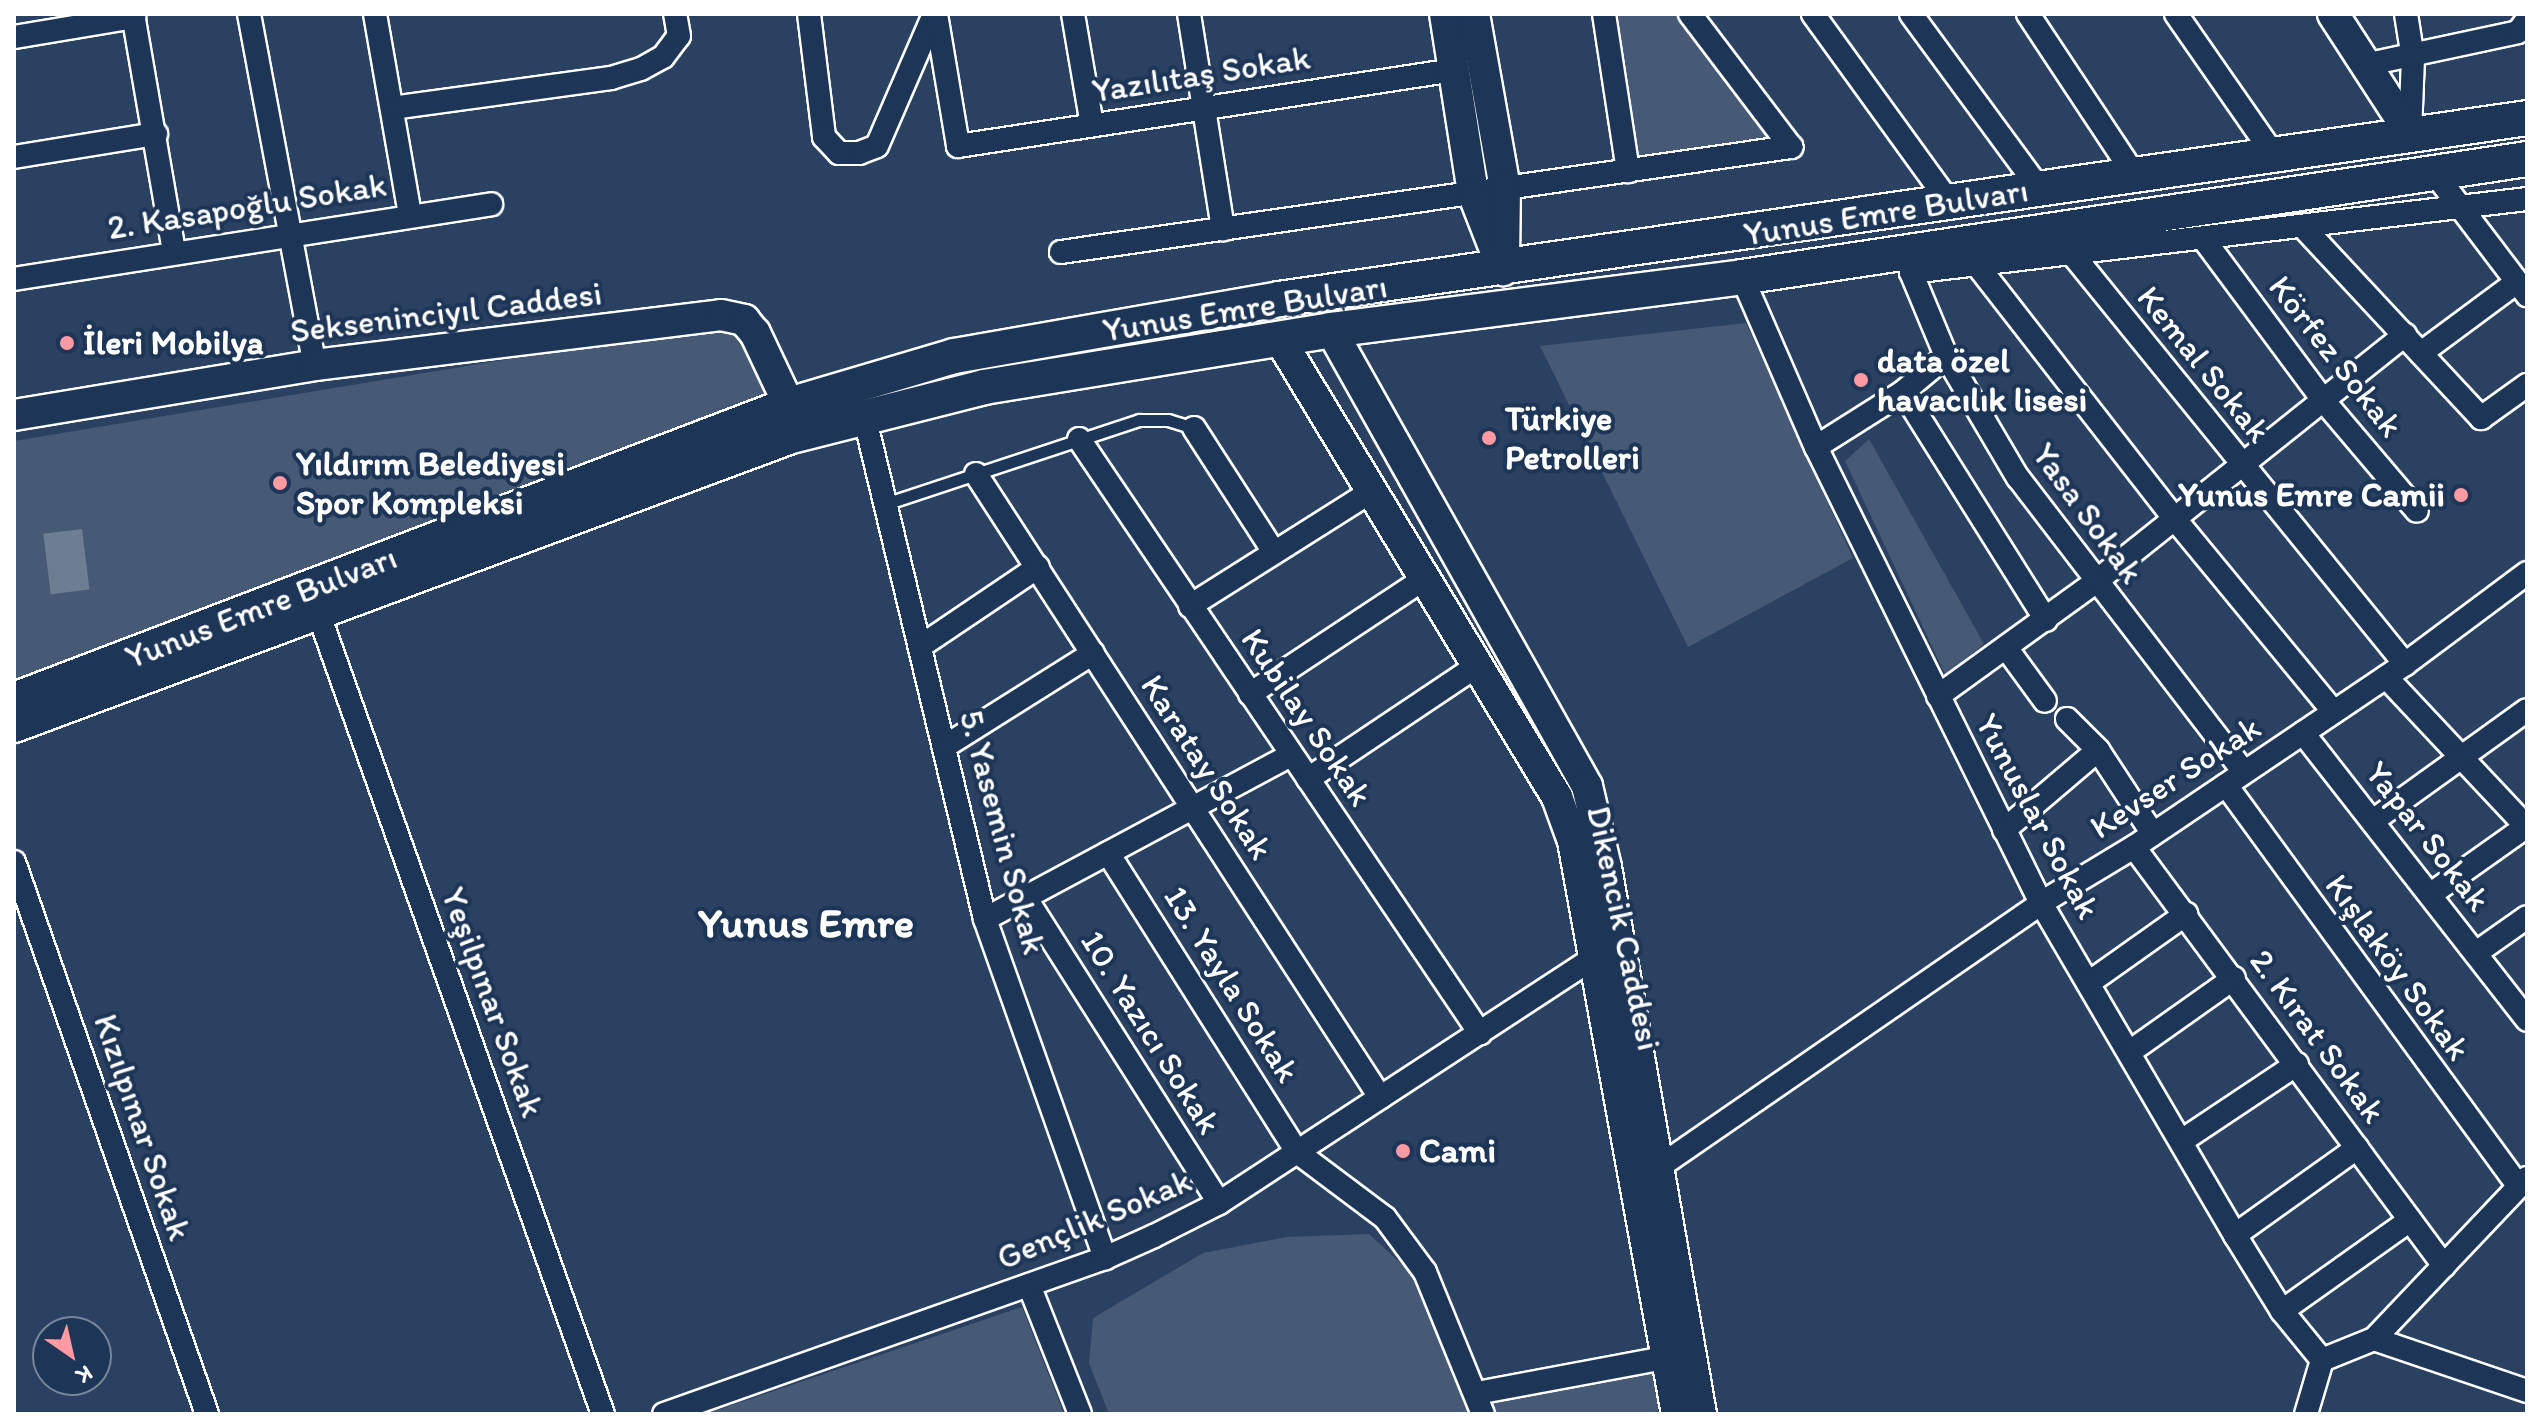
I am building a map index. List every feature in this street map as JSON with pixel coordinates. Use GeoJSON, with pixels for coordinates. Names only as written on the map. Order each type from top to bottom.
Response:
{"type":"FeatureCollection","features":[{"type":"Feature","properties":{"kind":"main road"},"geometry":{"type":"LineString","coordinates":[[1445,14],[1473,193],[1503,270]]}},
{"type":"Feature","properties":{"kind":"main road"},"geometry":{"type":"LineString","coordinates":[[1474,14],[1505,188],[1503,270],[1508,306]]}},
{"type":"Feature","properties":{"kind":"main road"},"geometry":{"type":"LineString","coordinates":[[2333,14],[2369,64],[2433,171]]}},
{"type":"Feature","properties":{"kind":"main road","name":"Yunus Emre Bulvarı"},"geometry":{"type":"LineString","coordinates":[[14,700],[789,405],[954,356],[1279,299],[1503,270],[2039,188],[2527,118]]}},
{"type":"Feature","properties":{"kind":"main road","name":"Yunus Emre Bulvarı"},"geometry":{"type":"LineString","coordinates":[[14,725],[791,436],[984,387],[1331,330],[1742,277],[2527,159]]}},
{"type":"Feature","properties":{"kind":"main road","name":"Sekseninciyıl Caddesi"},"geometry":{"type":"LineString","coordinates":[[14,415],[315,365],[721,315],[744,320],[755,333],[789,405]]}},
{"type":"Feature","properties":{"kind":"main road","name":"Dikencik Caddesi"},"geometry":{"type":"LineString","coordinates":[[1331,330],[1587,786],[1597,818],[1699,1413]]}},
{"type":"Feature","properties":{"kind":"main road","name":"Dikencik Caddesi"},"geometry":{"type":"LineString","coordinates":[[1279,338],[1422,580],[1557,797],[1573,841],[1669,1357],[1699,1413]]}},
{"type":"Feature","properties":{"kind":"street"},"geometry":{"type":"LineString","coordinates":[[249,14],[315,365]]}},
{"type":"Feature","properties":{"kind":"street"},"geometry":{"type":"LineString","coordinates":[[375,14],[410,215]]}},
{"type":"Feature","properties":{"kind":"street"},"geometry":{"type":"LineString","coordinates":[[809,14],[824,137],[839,153],[859,153],[877,146],[935,14]]}},
{"type":"Feature","properties":{"kind":"street","name":"Yazılıtaş Sokak"},"geometry":{"type":"LineString","coordinates":[[935,14],[958,146],[1454,70]]}},
{"type":"Feature","properties":{"kind":"street"},"geometry":{"type":"LineString","coordinates":[[1073,14],[1092,125]]}},
{"type":"Feature","properties":{"kind":"street"},"geometry":{"type":"LineString","coordinates":[[1189,14],[1223,229]]}},
{"type":"Feature","properties":{"kind":"street"},"geometry":{"type":"LineString","coordinates":[[1604,14],[1628,171]]}},
{"type":"Feature","properties":{"kind":"street"},"geometry":{"type":"LineString","coordinates":[[1061,252],[1791,147],[1690,14]]}},
{"type":"Feature","properties":{"kind":"street"},"geometry":{"type":"LineString","coordinates":[[1813,14],[1950,203]]}},
{"type":"Feature","properties":{"kind":"street"},"geometry":{"type":"LineString","coordinates":[[1911,14],[2039,188]]}},
{"type":"Feature","properties":{"kind":"street"},"geometry":{"type":"LineString","coordinates":[[2028,14],[2134,174]]}},
{"type":"Feature","properties":{"kind":"street"},"geometry":{"type":"LineString","coordinates":[[2176,14],[2274,155]]}},
{"type":"Feature","properties":{"kind":"street"},"geometry":{"type":"LineString","coordinates":[[2406,14],[2413,58],[2410,133]]}},
{"type":"Feature","properties":{"kind":"street"},"geometry":{"type":"LineString","coordinates":[[14,37],[133,16],[174,251]]}},
{"type":"Feature","properties":{"kind":"street"},"geometry":{"type":"LineString","coordinates":[[2369,64],[2413,58],[2518,32],[2527,20]]}},
{"type":"Feature","properties":{"kind":"street"},"geometry":{"type":"LineString","coordinates":[[392,108],[611,78],[663,57],[677,25]]}},
{"type":"Feature","properties":{"kind":"street"},"geometry":{"type":"LineString","coordinates":[[14,157],[156,134]]}},
{"type":"Feature","properties":{"kind":"street"},"geometry":{"type":"LineString","coordinates":[[2421,353],[2522,288],[2457,208],[2433,171]]}},
{"type":"Feature","properties":{"kind":"street"},"geometry":{"type":"LineString","coordinates":[[1977,265],[2205,241],[2527,199]]}},
{"type":"Feature","properties":{"kind":"street","name":"2. Kasapoğlu Sokak"},"geometry":{"type":"LineString","coordinates":[[14,279],[289,232],[491,204]]}},
{"type":"Feature","properties":{"kind":"street"},"geometry":{"type":"LineString","coordinates":[[2304,228],[2481,418],[2527,385]]}},
{"type":"Feature","properties":{"kind":"street","name":"Körfez Sokak"},"geometry":{"type":"LineString","coordinates":[[2205,241],[2323,400],[2417,511]]}},
{"type":"Feature","properties":{"kind":"street","name":"Kemal Sokak"},"geometry":{"type":"LineString","coordinates":[[2073,255],[2405,664]]}},
{"type":"Feature","properties":{"kind":"street"},"geometry":{"type":"LineString","coordinates":[[1977,265],[2174,518],[2334,712]]}},
{"type":"Feature","properties":{"kind":"street","name":"Yasa Sokak"},"geometry":{"type":"LineString","coordinates":[[1977,265],[1911,272],[1946,356],[2018,478],[2094,583],[2173,676],[2235,778]]}},
{"type":"Feature","properties":{"kind":"street","name":"Yunuslar Sokak"},"geometry":{"type":"LineString","coordinates":[[1742,277],[1816,447],[2041,903],[2131,1051],[2235,1235],[2282,1311],[2322,1360]]}},
{"type":"Feature","properties":{"kind":"street"},"geometry":{"type":"LineString","coordinates":[[1938,696],[2007,649],[2094,583],[2405,335]]}},
{"type":"Feature","properties":{"kind":"street"},"geometry":{"type":"LineString","coordinates":[[1816,447],[1903,392],[1946,356]]}},
{"type":"Feature","properties":{"kind":"street"},"geometry":{"type":"LineString","coordinates":[[1903,392],[2046,620]]}},
{"type":"Feature","properties":{"kind":"street","name":"5. Yasemin Sokak"},"geometry":{"type":"LineString","coordinates":[[864,415],[985,919],[1105,1258]]}},
{"type":"Feature","properties":{"kind":"street"},"geometry":{"type":"LineString","coordinates":[[1194,428],[1274,552]]}},
{"type":"Feature","properties":{"kind":"street","name":"Kubilay Sokak"},"geometry":{"type":"LineString","coordinates":[[1079,439],[1480,1033]]}},
{"type":"Feature","properties":{"kind":"street","name":"Karatay Sokak"},"geometry":{"type":"LineString","coordinates":[[976,474],[1380,1097]]}},
{"type":"Feature","properties":{"kind":"street"},"geometry":{"type":"LineString","coordinates":[[1190,606],[1370,492]]}},
{"type":"Feature","properties":{"kind":"street"},"geometry":{"type":"LineString","coordinates":[[921,646],[1038,567]]}},
{"type":"Feature","properties":{"kind":"street","name":"Kevser Sokak"},"geometry":{"type":"LineString","coordinates":[[1659,1167],[2041,903],[2143,840],[2405,664],[2527,573]]}},
{"type":"Feature","properties":{"kind":"street"},"geometry":{"type":"LineString","coordinates":[[1250,694],[1422,580]]}},
{"type":"Feature","properties":{"kind":"street","name":"Yeşilpınar Sokak"},"geometry":{"type":"LineString","coordinates":[[318,612],[603,1414]]}},
{"type":"Feature","properties":{"kind":"street"},"geometry":{"type":"LineString","coordinates":[[2007,649],[2045,701]]}},
{"type":"Feature","properties":{"kind":"street"},"geometry":{"type":"LineString","coordinates":[[944,747],[1093,653]]}},
{"type":"Feature","properties":{"kind":"street"},"geometry":{"type":"LineString","coordinates":[[1308,779],[1477,666]]}},
{"type":"Feature","properties":{"kind":"street"},"geometry":{"type":"LineString","coordinates":[[2386,677],[2527,827],[2431,894]]}},
{"type":"Feature","properties":{"kind":"street"},"geometry":{"type":"LineString","coordinates":[[2374,820],[2527,710]]}},
{"type":"Feature","properties":{"kind":"street","name":"2. Kırat Sokak"},"geometry":{"type":"LineString","coordinates":[[2067,719],[2098,750],[2143,840],[2186,914],[2444,1266]]}},
{"type":"Feature","properties":{"kind":"street","name":"Yapar Sokak"},"geometry":{"type":"LineString","coordinates":[[2303,733],[2374,820],[2527,1020]]}},
{"type":"Feature","properties":{"kind":"street"},"geometry":{"type":"LineString","coordinates":[[2004,830],[2098,750]]}},
{"type":"Feature","properties":{"kind":"street"},"geometry":{"type":"LineString","coordinates":[[985,919],[1291,755]]}},
{"type":"Feature","properties":{"kind":"street","name":"Kışlaköy Sokak"},"geometry":{"type":"LineString","coordinates":[[2235,778],[2523,1182]]}},
{"type":"Feature","properties":{"kind":"street","name":"13. Yayla Sokak"},"geometry":{"type":"LineString","coordinates":[[1108,853],[1297,1152]]}},
{"type":"Feature","properties":{"kind":"street","name":"Kızılpınar Sokak"},"geometry":{"type":"LineString","coordinates":[[14,862],[207,1414]]}},
{"type":"Feature","properties":{"kind":"street","name":"10. Yazıcı Sokak"},"geometry":{"type":"LineString","coordinates":[[1025,897],[1219,1203]]}},
{"type":"Feature","properties":{"kind":"street"},"geometry":{"type":"LineString","coordinates":[[2090,982],[2186,914]]}},
{"type":"Feature","properties":{"kind":"street"},"geometry":{"type":"LineString","coordinates":[[2476,953],[2527,917]]}},
{"type":"Feature","properties":{"kind":"street","name":"Gençlik Sokak"},"geometry":{"type":"LineString","coordinates":[[664,1414],[1105,1258],[1219,1203],[1594,958]]}},
{"type":"Feature","properties":{"kind":"street"},"geometry":{"type":"LineString","coordinates":[[2131,1051],[2234,978]]}},
{"type":"Feature","properties":{"kind":"street"},"geometry":{"type":"LineString","coordinates":[[2183,1140],[2297,1064]]}},
{"type":"Feature","properties":{"kind":"street"},"geometry":{"type":"LineString","coordinates":[[2235,1235],[2357,1148]]}},
{"type":"Feature","properties":{"kind":"street"},"geometry":{"type":"LineString","coordinates":[[1297,1152],[1385,1218],[1425,1272],[1480,1403],[1669,1357]]}},
{"type":"Feature","properties":{"kind":"street"},"geometry":{"type":"LineString","coordinates":[[2306,1414],[2322,1360],[2374,1339],[2523,1182]]}},
{"type":"Feature","properties":{"kind":"street"},"geometry":{"type":"LineString","coordinates":[[2282,1311],[2410,1220]]}},
{"type":"Feature","properties":{"kind":"street"},"geometry":{"type":"LineString","coordinates":[[1029,1285],[1080,1414]]}},
{"type":"Feature","properties":{"kind":"street"},"geometry":{"type":"LineString","coordinates":[[2374,1339],[2527,1391]]}},
{"type":"Feature","properties":{"kind":"lane"},"geometry":{"type":"LineString","coordinates":[[885,504],[1139,420],[1168,420],[1194,428]]}},
{"type":"Feature","properties":{"kind":"shaded area"},"geometry":{"type":"Polygon","coordinates":[[[1612,14],[1677,14],[1775,142],[1634,162],[1612,14]]]}},
{"type":"Feature","properties":{"kind":"shaded area"},"geometry":{"type":"Polygon","coordinates":[[[1746,323],[1853,558],[1688,647],[1540,346],[1746,323]]]}},
{"type":"Feature","properties":{"kind":"shaded area","name":"Yıldırım Belediyesi Spor Kompleksi"},"geometry":{"type":"Polygon","coordinates":[[[738,326],[776,398],[14,681],[14,441],[556,351],[738,326]]]}},
{"type":"Feature","properties":{"kind":"shaded area"},"geometry":{"type":"Polygon","coordinates":[[[1869,439],[1984,644],[1945,674],[1845,461],[1869,439]]]}},
{"type":"Feature","properties":{"kind":"shaded area"},"geometry":{"type":"Polygon","coordinates":[[[82,529],[89,590],[51,594],[43,534],[82,529]]]}},
{"type":"Feature","properties":{"kind":"shaded area"},"geometry":{"type":"Polygon","coordinates":[[[1369,1234],[1420,1281],[1487,1394],[1656,1364],[1658,1414],[1109,1414],[1089,1363],[1093,1318],[1203,1253],[1287,1237],[1369,1234]]]}},
{"type":"Feature","properties":{"kind":"shaded area"},"geometry":{"type":"Polygon","coordinates":[[[1022,1307],[1064,1414],[706,1414],[1022,1307]]]}},
{"type":"Feature","properties":{"kind":"place","name":"İleri Mobilya"},"geometry":{"type":"Point","coordinates":[67,343]}},
{"type":"Feature","properties":{"kind":"place","name":"data özel havacılık lisesi"},"geometry":{"type":"Point","coordinates":[1861,380]}},
{"type":"Feature","properties":{"kind":"place","name":"Türkiye Petrolleri"},"geometry":{"type":"Point","coordinates":[1489,438]}},
{"type":"Feature","properties":{"kind":"place","name":"Yıldırım Belediyesi Spor Kompleksi"},"geometry":{"type":"Point","coordinates":[280,483]}},
{"type":"Feature","properties":{"kind":"place","name":"Yunus Emre Camii"},"geometry":{"type":"Point","coordinates":[2461,495]}},
{"type":"Feature","properties":{"kind":"place","name":"Cami"},"geometry":{"type":"Point","coordinates":[1403,1151]}},
{"type":"Feature","properties":{"kind":"district","name":"Yunus Emre"},"geometry":{"type":"Point","coordinates":[806,923]}}]}
